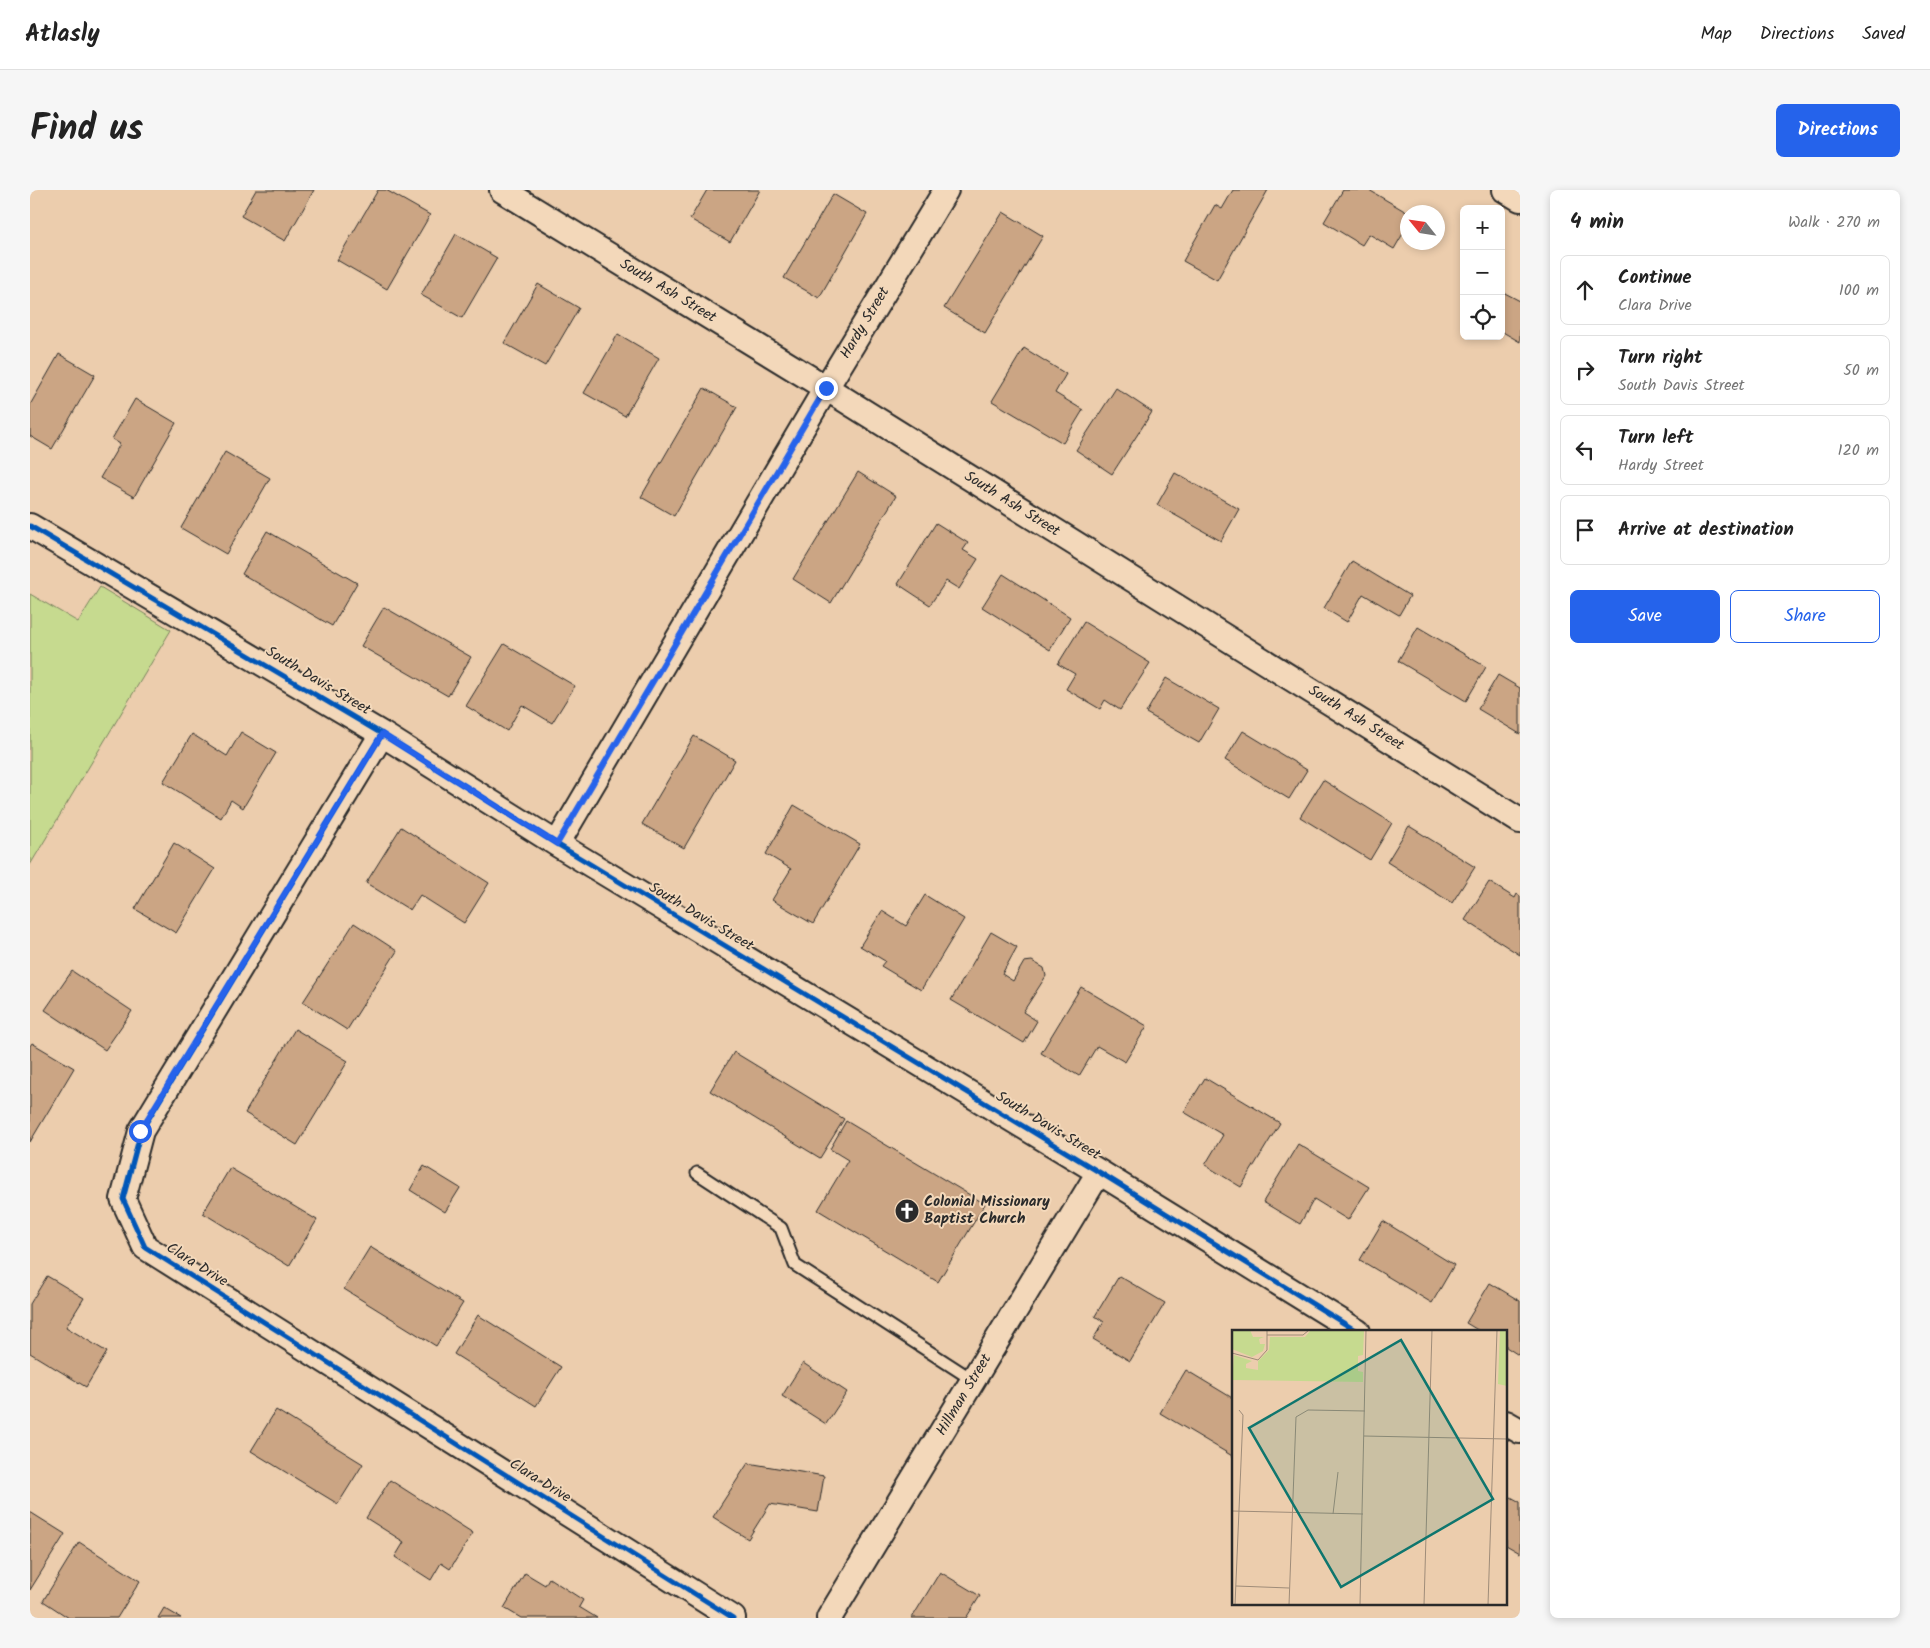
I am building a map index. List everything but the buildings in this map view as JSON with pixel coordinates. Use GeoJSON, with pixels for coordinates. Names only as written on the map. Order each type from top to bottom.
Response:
{"type":"FeatureCollection","features":[{"type":"Feature","properties":{"kind":"street","name":"South Ash Street"},"geometry":{"type":"LineString","coordinates":[[502,190],[826,388],[1520,821]]}},
{"type":"Feature","properties":{"kind":"street","name":"Hardy Street"},"geometry":{"type":"LineString","coordinates":[[557,844],[826,388],[946,190]]}},
{"type":"Feature","properties":{"kind":"street"},"geometry":{"type":"LineString","coordinates":[[1505,190],[1520,199]]}},
{"type":"Feature","properties":{"kind":"street","name":"South Davis Street"},"geometry":{"type":"LineString","coordinates":[[30,526],[382,734],[557,844],[1099,1172],[1355,1330]]}},
{"type":"Feature","properties":{"kind":"street","name":"Clara Drive"},"geometry":{"type":"LineString","coordinates":[[382,734],[140,1131],[123,1199],[145,1247],[733,1618]]}},
{"type":"Feature","properties":{"kind":"street","name":"Hillman Street"},"geometry":{"type":"LineString","coordinates":[[829,1618],[1099,1172]]}},
{"type":"Feature","properties":{"kind":"street"},"geometry":{"type":"LineString","coordinates":[[1508,1424],[1520,1432]]}},
{"type":"Feature","properties":{"kind":"lane"},"geometry":{"type":"LineString","coordinates":[[696,1173],[781,1228],[794,1265],[973,1380]]}},
{"type":"Feature","properties":{"kind":"green space"},"geometry":{"type":"Polygon","coordinates":[[[100,587],[171,630],[30,865],[30,594],[78,622],[100,587]]]}},
{"type":"Feature","properties":{"kind":"cycle path"},"geometry":{"type":"LineString","coordinates":[[30,526],[382,734],[557,844],[1099,1172],[1355,1330]]}},
{"type":"Feature","properties":{"kind":"cycle path"},"geometry":{"type":"LineString","coordinates":[[382,734],[141,1131],[123,1199],[145,1247],[733,1618]]}},
{"type":"Feature","properties":{"kind":"place","name":"Colonial Missionary Baptist Church"},"geometry":{"type":"Point","coordinates":[907,1211]}},
{"type":"Feature","properties":{"kind":"route"},"geometry":{"type":"LineString","coordinates":[[140,1131],[382,734],[557,844],[826,388]]}}]}
